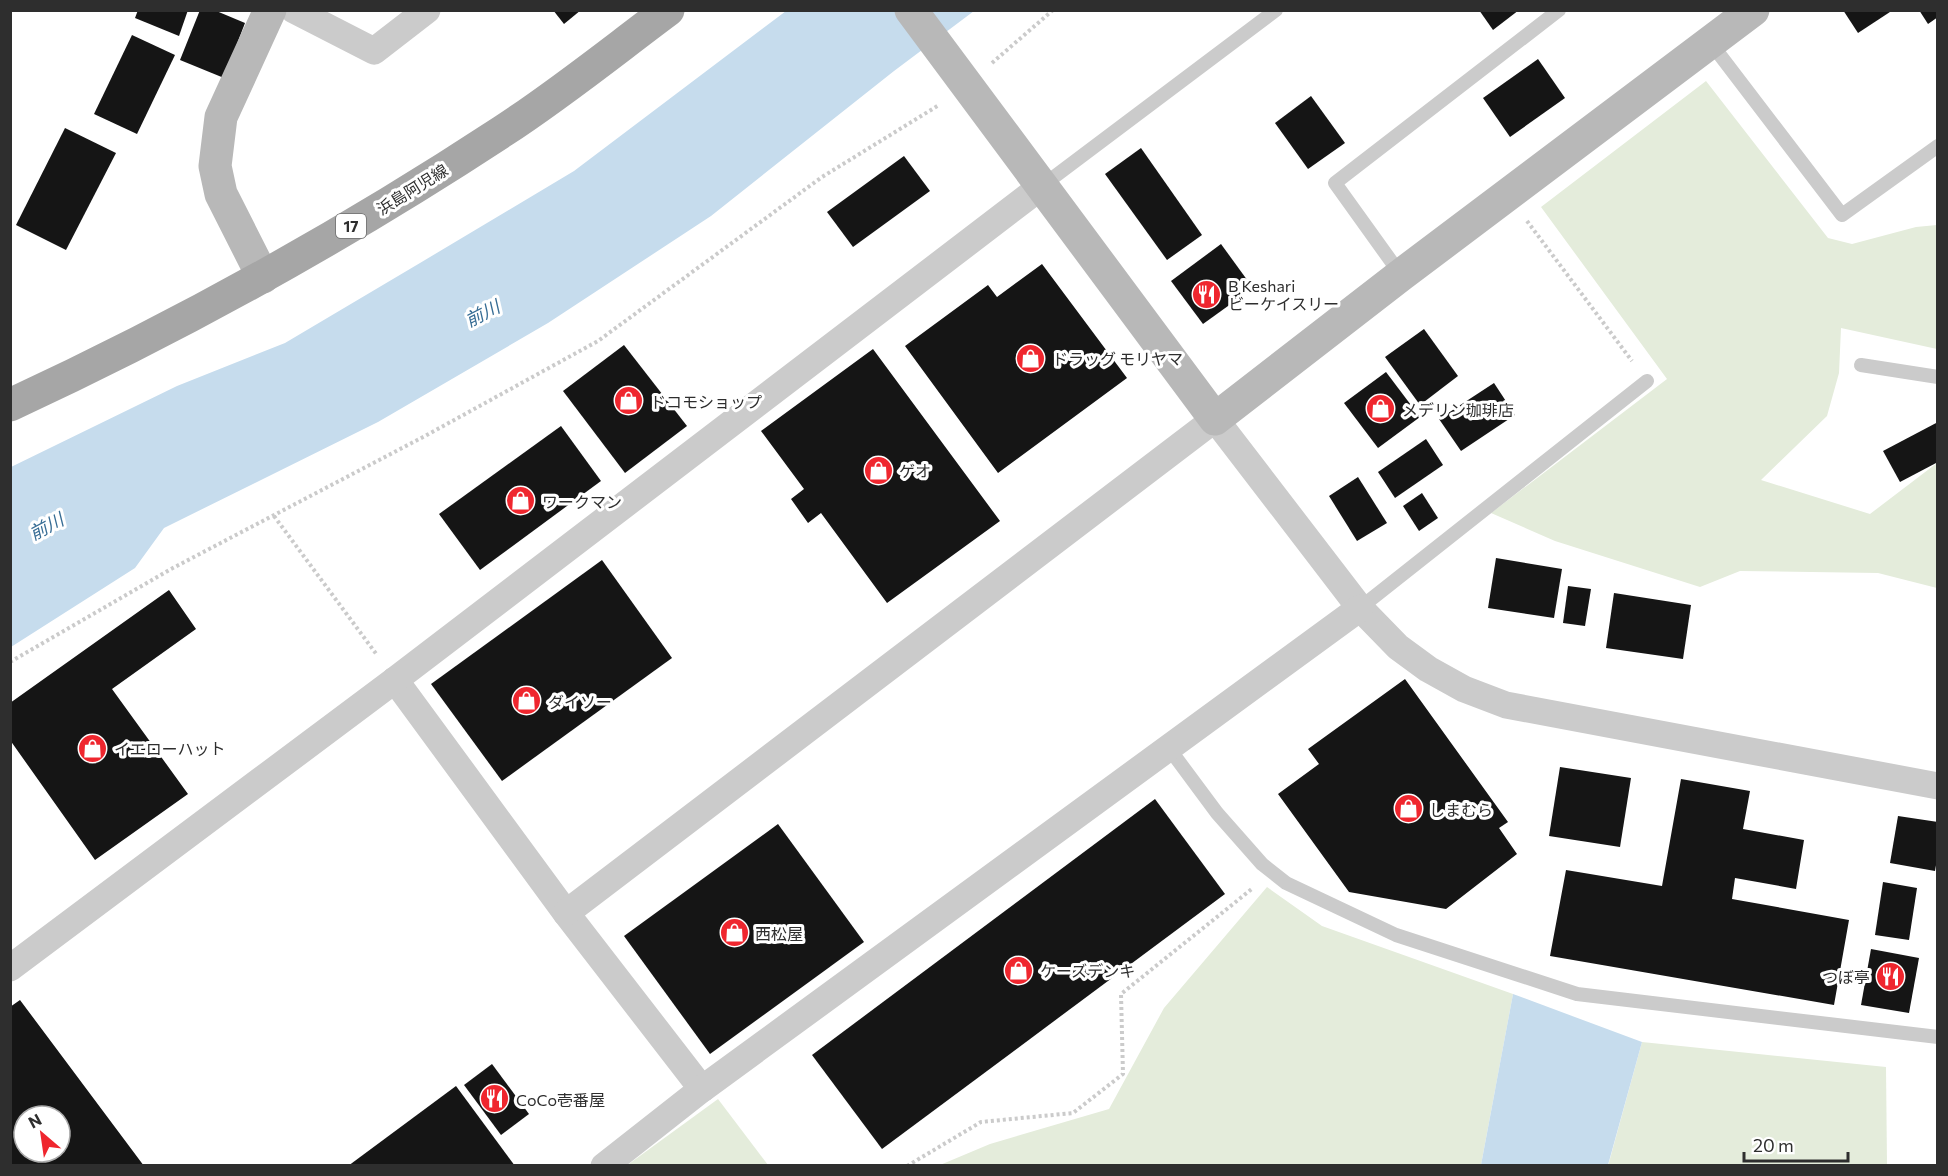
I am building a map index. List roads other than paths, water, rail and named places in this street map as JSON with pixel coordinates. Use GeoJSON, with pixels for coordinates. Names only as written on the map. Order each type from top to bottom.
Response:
{"type":"FeatureCollection","features":[{"type":"Feature","properties":{"kind":"main road","name":"浜島阿児線"},"geometry":{"type":"LineString","coordinates":[[10,405],[142,341],[263,278],[380,209],[505,130],[668,10]]}},
{"type":"Feature","properties":{"kind":"street"},"geometry":{"type":"LineString","coordinates":[[263,278],[221,194],[215,165],[221,117],[270,10]]}},
{"type":"Feature","properties":{"kind":"street"},"geometry":{"type":"LineString","coordinates":[[294,10],[374,51],[426,10]]}},
{"type":"Feature","properties":{"kind":"street"},"geometry":{"type":"LineString","coordinates":[[911,10],[1215,419],[1360,608],[1398,647],[1428,669],[1464,689],[1506,705],[1938,786]]}},
{"type":"Feature","properties":{"kind":"street"},"geometry":{"type":"LineString","coordinates":[[566,913],[1401,275],[1753,10]]}},
{"type":"Feature","properties":{"kind":"street"},"geometry":{"type":"LineString","coordinates":[[10,968],[395,680],[1042,186]]}},
{"type":"Feature","properties":{"kind":"street"},"geometry":{"type":"LineString","coordinates":[[604,1166],[702,1089],[1360,608]]}},
{"type":"Feature","properties":{"kind":"street"},"geometry":{"type":"LineString","coordinates":[[395,680],[566,913],[702,1089]]}},
{"type":"Feature","properties":{"kind":"lane"},"geometry":{"type":"LineString","coordinates":[[1042,186],[1276,10]]}},
{"type":"Feature","properties":{"kind":"lane"},"geometry":{"type":"LineString","coordinates":[[1401,275],[1335,183],[1559,10]]}},
{"type":"Feature","properties":{"kind":"lane"},"geometry":{"type":"LineString","coordinates":[[1710,42],[1842,215],[1938,146]]}},
{"type":"Feature","properties":{"kind":"lane"},"geometry":{"type":"LineString","coordinates":[[1861,365],[1938,377]]}},
{"type":"Feature","properties":{"kind":"lane"},"geometry":{"type":"LineString","coordinates":[[1360,608],[1647,381]]}},
{"type":"Feature","properties":{"kind":"lane"},"geometry":{"type":"LineString","coordinates":[[1168,747],[1217,813],[1262,864],[1286,883],[1396,935],[1577,994],[1938,1037]]}},
{"type":"Feature","properties":{"kind":"water","name":"前川"},"geometry":{"type":"Polygon","coordinates":[[[786,11],[974,11],[894,71],[711,216],[548,323],[378,422],[164,528],[135,568],[11,647],[11,467],[177,386],[285,343],[574,171],[786,11]]]}},
{"type":"Feature","properties":{"kind":"water"},"geometry":{"type":"Polygon","coordinates":[[[1513,994],[1642,1042],[1608,1165],[1481,1165],[1513,994]]]}},
{"type":"Feature","properties":{"kind":"place","name":"B Keshari ビーケイスリー"},"geometry":{"type":"Point","coordinates":[1207,294]}},
{"type":"Feature","properties":{"kind":"place","name":"ドラッグ モリヤマ"},"geometry":{"type":"Point","coordinates":[1031,358]}},
{"type":"Feature","properties":{"kind":"place","name":"ドコモショップ"},"geometry":{"type":"Point","coordinates":[629,401]}},
{"type":"Feature","properties":{"kind":"place","name":"メデリン珈琲店"},"geometry":{"type":"Point","coordinates":[1381,409]}},
{"type":"Feature","properties":{"kind":"place","name":"ゲオ"},"geometry":{"type":"Point","coordinates":[878,470]}},
{"type":"Feature","properties":{"kind":"place","name":"ワークマン"},"geometry":{"type":"Point","coordinates":[521,501]}},
{"type":"Feature","properties":{"kind":"place","name":"ダイソー"},"geometry":{"type":"Point","coordinates":[527,701]}},
{"type":"Feature","properties":{"kind":"place","name":"イエローハット"},"geometry":{"type":"Point","coordinates":[93,748]}},
{"type":"Feature","properties":{"kind":"place","name":"しまむら"},"geometry":{"type":"Point","coordinates":[1408,809]}},
{"type":"Feature","properties":{"kind":"place","name":"西松屋"},"geometry":{"type":"Point","coordinates":[734,933]}},
{"type":"Feature","properties":{"kind":"place","name":"ケーズデンキ"},"geometry":{"type":"Point","coordinates":[1019,970]}},
{"type":"Feature","properties":{"kind":"place","name":"つぼ亭"},"geometry":{"type":"Point","coordinates":[1891,976]}},
{"type":"Feature","properties":{"kind":"place","name":"CoCo壱番屋"},"geometry":{"type":"Point","coordinates":[495,1099]}}]}
